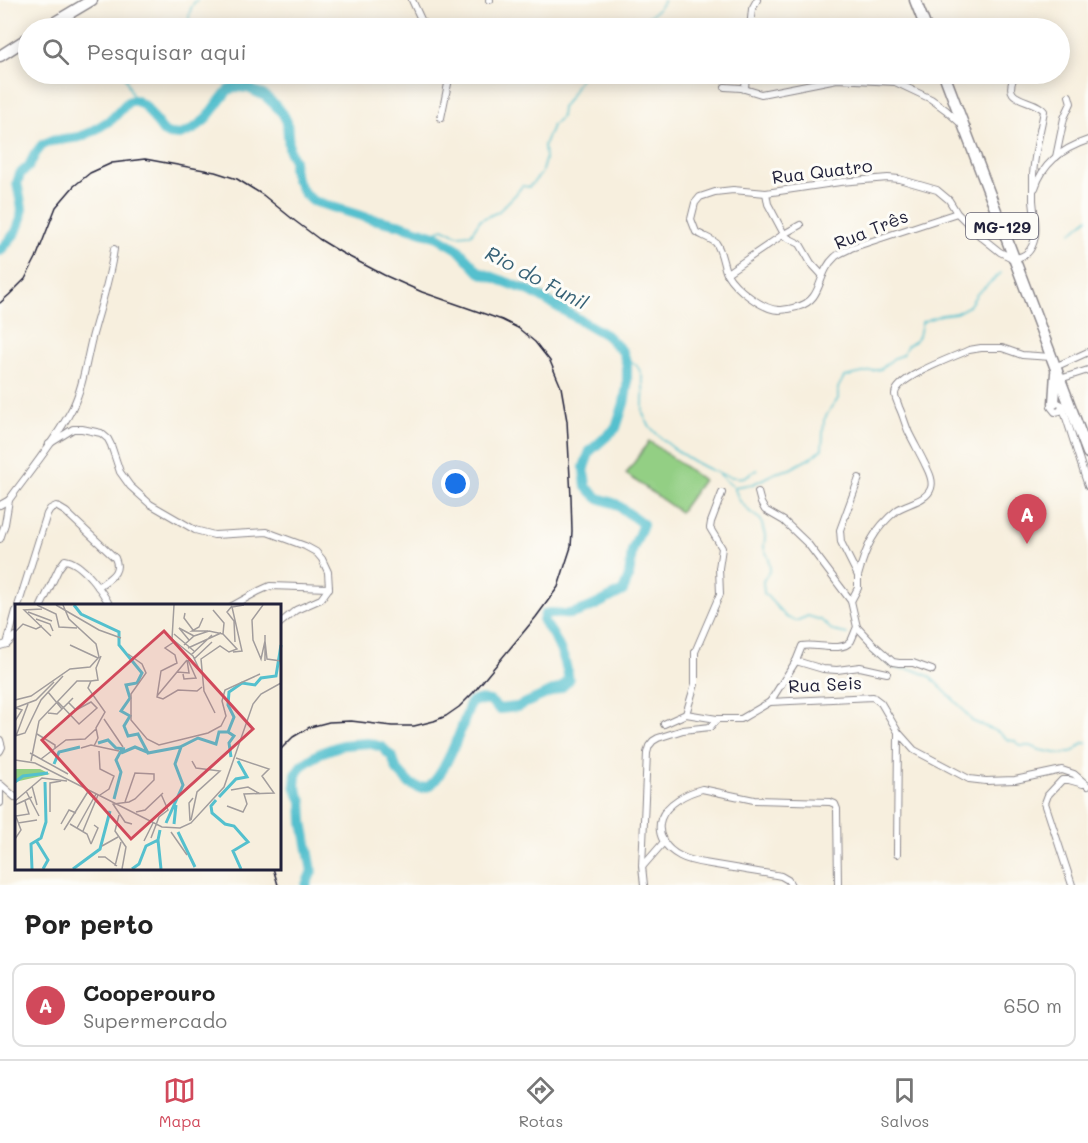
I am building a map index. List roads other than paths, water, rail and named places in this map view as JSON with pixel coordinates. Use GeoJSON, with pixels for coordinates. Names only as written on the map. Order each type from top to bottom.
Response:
{"type":"FeatureCollection","features":[{"type":"Feature","properties":{"kind":"main road"},"geometry":{"type":"LineString","coordinates":[[62,18],[92,0]]}},
{"type":"Feature","properties":{"kind":"main road"},"geometry":{"type":"LineString","coordinates":[[915,0],[922,18]]}},
{"type":"Feature","properties":{"kind":"main road"},"geometry":{"type":"LineString","coordinates":[[0,56],[18,44]]}},
{"type":"Feature","properties":{"kind":"main road","name":"MG-129"},"geometry":{"type":"LineString","coordinates":[[948,84],[1056,368],[1084,431],[1088,453]]}},
{"type":"Feature","properties":{"kind":"main road"},"geometry":{"type":"LineString","coordinates":[[1056,368],[1058,407]]}},
{"type":"Feature","properties":{"kind":"street"},"geometry":{"type":"LineString","coordinates":[[412,0],[420,18]]}},
{"type":"Feature","properties":{"kind":"street"},"geometry":{"type":"LineString","coordinates":[[751,18],[752,9],[757,0]]}},
{"type":"Feature","properties":{"kind":"street"},"geometry":{"type":"LineString","coordinates":[[441,118],[448,84]]}},
{"type":"Feature","properties":{"kind":"street"},"geometry":{"type":"LineString","coordinates":[[745,84],[745,89]]}},
{"type":"Feature","properties":{"kind":"street"},"geometry":{"type":"LineString","coordinates":[[725,87],[745,89],[761,94],[815,84]]}},
{"type":"Feature","properties":{"kind":"street"},"geometry":{"type":"LineString","coordinates":[[900,84],[931,99],[964,127]]}},
{"type":"Feature","properties":{"kind":"street"},"geometry":{"type":"LineString","coordinates":[[1011,84],[1012,92],[1018,98],[1037,105],[1044,111],[1034,163],[1036,233],[1027,254],[1014,259]]}},
{"type":"Feature","properties":{"kind":"street"},"geometry":{"type":"LineString","coordinates":[[1055,158],[1064,118],[1071,103],[1069,96]]}},
{"type":"Feature","properties":{"kind":"street"},"geometry":{"type":"LineString","coordinates":[[1034,191],[1039,176],[1055,158],[1071,147],[1088,140]]}},
{"type":"Feature","properties":{"kind":"street","name":"Rua Quatro"},"geometry":{"type":"LineString","coordinates":[[727,273],[717,245],[696,232],[693,227],[691,219],[695,202],[704,195],[724,190],[766,193],[840,182],[888,178],[937,190],[949,200],[957,213],[980,236],[1000,252],[1014,259]]}},
{"type":"Feature","properties":{"kind":"street"},"geometry":{"type":"LineString","coordinates":[[766,193],[768,204],[783,234],[800,244],[811,263],[822,275]]}},
{"type":"Feature","properties":{"kind":"street","name":"Rua Três"},"geometry":{"type":"LineString","coordinates":[[727,273],[736,286],[760,304],[771,309],[801,306],[812,300],[822,275],[834,258],[851,248],[957,213]]}},
{"type":"Feature","properties":{"kind":"street"},"geometry":{"type":"LineString","coordinates":[[727,273],[783,234],[800,225]]}},
{"type":"Feature","properties":{"kind":"street"},"geometry":{"type":"LineString","coordinates":[[0,506],[9,500],[71,411],[80,390],[108,284],[114,249]]}},
{"type":"Feature","properties":{"kind":"street"},"geometry":{"type":"LineString","coordinates":[[851,601],[858,588],[858,576],[868,544],[879,528],[903,506],[923,497],[932,486],[895,396],[897,388],[915,374],[975,349],[1002,348],[1056,368],[1088,370]]}},
{"type":"Feature","properties":{"kind":"street"},"geometry":{"type":"LineString","coordinates":[[1056,368],[1088,352]]}},
{"type":"Feature","properties":{"kind":"street"},"geometry":{"type":"LineString","coordinates":[[1058,407],[1066,420],[1088,486]]}},
{"type":"Feature","properties":{"kind":"street"},"geometry":{"type":"LineString","coordinates":[[49,444],[73,429],[101,433],[108,439],[123,477],[130,486],[150,504],[195,530],[214,535],[267,532],[316,552],[325,563],[329,588],[321,599],[296,610],[280,623]]}},
{"type":"Feature","properties":{"kind":"street"},"geometry":{"type":"LineString","coordinates":[[858,576],[841,542],[840,530],[859,478]]}},
{"type":"Feature","properties":{"kind":"street"},"geometry":{"type":"LineString","coordinates":[[664,724],[686,714],[717,719],[741,719],[770,702],[796,661],[802,646],[810,644],[832,647],[846,645],[851,641],[856,627],[851,601],[808,544],[784,521],[765,510],[758,492]]}},
{"type":"Feature","properties":{"kind":"street"},"geometry":{"type":"LineString","coordinates":[[686,714],[695,684],[695,652],[720,594],[719,568],[722,548],[710,528],[722,493]]}},
{"type":"Feature","properties":{"kind":"street"},"geometry":{"type":"LineString","coordinates":[[0,539],[9,500]]}},
{"type":"Feature","properties":{"kind":"street"},"geometry":{"type":"LineString","coordinates":[[19,604],[47,514],[52,507],[56,506],[66,512],[115,558],[118,568],[116,572],[98,587]]}},
{"type":"Feature","properties":{"kind":"street"},"geometry":{"type":"LineString","coordinates":[[42,604],[65,560],[77,565],[98,587],[109,604]]}},
{"type":"Feature","properties":{"kind":"street"},"geometry":{"type":"LineString","coordinates":[[236,604],[270,586],[329,588]]}},
{"type":"Feature","properties":{"kind":"street"},"geometry":{"type":"LineString","coordinates":[[4,645],[15,614]]}},
{"type":"Feature","properties":{"kind":"street"},"geometry":{"type":"LineString","coordinates":[[856,627],[893,662],[913,663],[932,670]]}},
{"type":"Feature","properties":{"kind":"street"},"geometry":{"type":"LineString","coordinates":[[796,661],[823,669],[860,667],[887,673]]}},
{"type":"Feature","properties":{"kind":"street","name":"Rua Seis"},"geometry":{"type":"LineString","coordinates":[[770,702],[873,697],[881,703],[898,732]]}},
{"type":"Feature","properties":{"kind":"street"},"geometry":{"type":"LineString","coordinates":[[644,885],[642,867],[649,746],[658,738],[683,730],[710,727],[717,719]]}},
{"type":"Feature","properties":{"kind":"street"},"geometry":{"type":"LineString","coordinates":[[898,732],[914,750],[969,779],[1015,780],[1062,770],[1074,774],[1088,786]]}},
{"type":"Feature","properties":{"kind":"street"},"geometry":{"type":"LineString","coordinates":[[897,854],[898,732]]}},
{"type":"Feature","properties":{"kind":"street"},"geometry":{"type":"LineString","coordinates":[[0,740],[2,747],[0,751]]}},
{"type":"Feature","properties":{"kind":"street"},"geometry":{"type":"LineString","coordinates":[[1072,885],[1045,803],[1048,795],[1062,780],[1088,786]]}},
{"type":"Feature","properties":{"kind":"street"},"geometry":{"type":"LineString","coordinates":[[0,784],[15,797]]}},
{"type":"Feature","properties":{"kind":"street"},"geometry":{"type":"LineString","coordinates":[[791,885],[781,876],[679,856],[663,843],[660,831],[661,819],[666,810],[675,802],[702,789],[754,800],[830,802],[835,804],[837,809],[838,885]]}},
{"type":"Feature","properties":{"kind":"street"},"geometry":{"type":"LineString","coordinates":[[0,790],[0,803]]}},
{"type":"Feature","properties":{"kind":"street"},"geometry":{"type":"LineString","coordinates":[[642,867],[663,843]]}},
{"type":"Feature","properties":{"kind":"waterway"},"geometry":{"type":"LineString","coordinates":[[189,18],[197,0]]}},
{"type":"Feature","properties":{"kind":"waterway"},"geometry":{"type":"LineString","coordinates":[[645,18],[661,6],[664,0]]}},
{"type":"Feature","properties":{"kind":"waterway"},"geometry":{"type":"LineString","coordinates":[[128,84],[134,100]]}},
{"type":"Feature","properties":{"kind":"waterway"},"geometry":{"type":"LineString","coordinates":[[433,234],[443,228],[457,235],[471,234],[480,220],[498,212],[522,186],[529,187],[541,174],[545,160],[544,145],[552,126],[561,117],[562,108],[577,84]]}},
{"type":"Feature","properties":{"kind":"waterway","name":"Rio do Funil"},"geometry":{"type":"LineString","coordinates":[[0,251],[16,232],[21,219],[22,208],[17,183],[20,174],[29,166],[42,145],[51,141],[80,137],[93,131],[112,119],[128,102],[134,100],[145,106],[163,131],[180,135],[192,130],[205,120],[228,90],[237,87],[248,88],[265,96],[283,114],[287,122],[289,147],[294,160],[293,169],[296,179],[304,193],[313,201],[438,237],[458,249],[479,272],[530,291],[606,335],[623,352],[627,365],[627,387],[616,428],[590,451],[584,467],[586,487],[598,498],[616,504],[643,524],[632,551],[629,576],[623,591],[590,608],[566,614],[545,614],[543,621],[560,649],[569,680],[562,687],[517,707],[499,709],[490,701],[478,700],[470,703],[447,761],[435,781],[429,786],[420,788],[410,784],[397,770],[392,757],[382,747],[368,743],[342,745],[320,753],[301,766],[296,775],[295,786],[302,801],[303,822],[312,871],[306,885]]}},
{"type":"Feature","properties":{"kind":"waterway"},"geometry":{"type":"LineString","coordinates":[[1071,233],[1088,218]]}},
{"type":"Feature","properties":{"kind":"waterway"},"geometry":{"type":"LineString","coordinates":[[734,487],[753,484],[775,473],[790,469],[822,449],[824,420],[838,399],[838,388],[844,377],[881,369],[894,358],[902,355],[907,346],[915,341],[919,336],[922,322],[941,315],[956,313],[969,306],[977,294],[1001,273]]}},
{"type":"Feature","properties":{"kind":"waterway"},"geometry":{"type":"LineString","coordinates":[[625,359],[634,363],[640,371],[643,387],[643,414],[659,436],[688,458],[719,473],[744,477],[757,470]]}},
{"type":"Feature","properties":{"kind":"waterway"},"geometry":{"type":"LineString","coordinates":[[719,474],[734,487],[739,500],[761,520],[765,536],[764,548],[769,559],[770,570],[763,581],[764,593],[786,617],[796,621],[808,616],[821,620],[833,631],[847,634]]}},
{"type":"Feature","properties":{"kind":"waterway"},"geometry":{"type":"LineString","coordinates":[[870,649],[895,668],[914,670],[929,676],[972,721],[998,732],[1020,746],[1031,746],[1061,754],[1074,751],[1082,743],[1088,743]]}},
{"type":"Feature","properties":{"kind":"railway"},"geometry":{"type":"LineString","coordinates":[[0,303],[25,279],[56,207],[74,186],[90,173],[112,163],[145,159],[215,172],[237,179],[263,195],[319,239],[342,253],[422,292],[502,320],[518,328],[535,342],[550,361],[561,387],[567,421],[571,497],[571,547],[558,587],[473,693],[446,716],[414,726],[351,721],[329,722],[310,727],[293,737],[280,750]]}},
{"type":"Feature","properties":{"kind":"railway"},"geometry":{"type":"LineString","coordinates":[[274,870],[278,885]]}},
{"type":"Feature","properties":{"kind":"place","name":"Cooperouro"},"geometry":{"type":"Point","coordinates":[1027,544]}}]}
